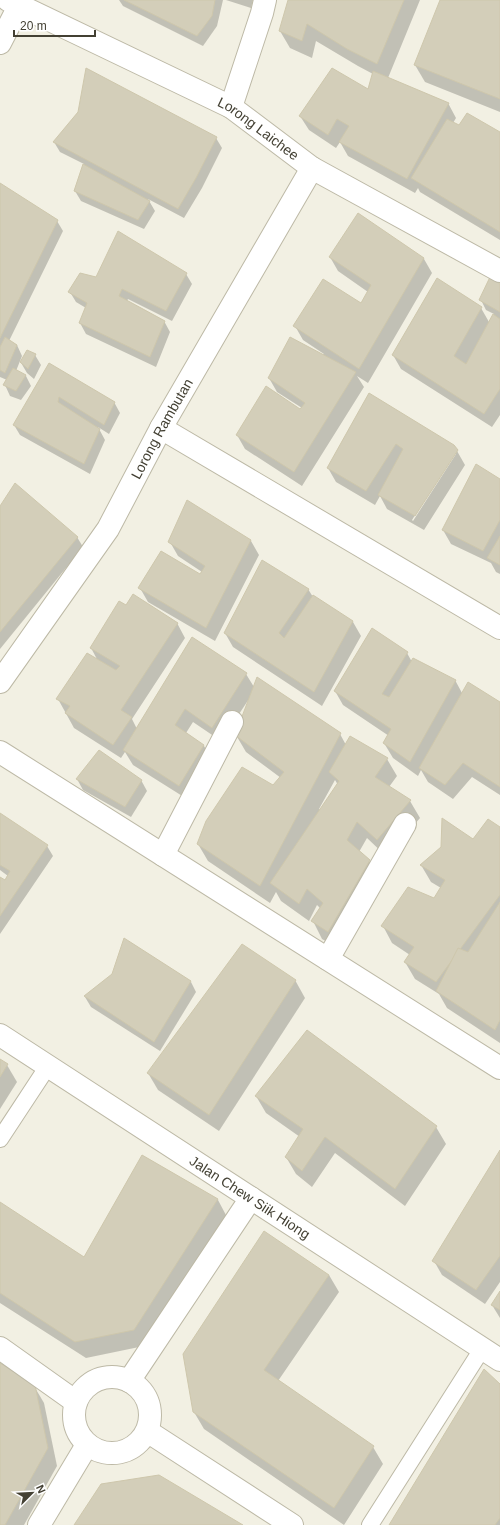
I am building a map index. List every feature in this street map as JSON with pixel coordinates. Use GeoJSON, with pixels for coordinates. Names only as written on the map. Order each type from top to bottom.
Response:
{"type":"FeatureCollection","features":[{"type":"Feature","properties":{"kind":"street"},"geometry":{"type":"LineString","coordinates":[[231,107],[265,0]]}},
{"type":"Feature","properties":{"kind":"street"},"geometry":{"type":"LineString","coordinates":[[0,43],[14,3]]}},
{"type":"Feature","properties":{"kind":"street","name":"Lorong Laichee"},"geometry":{"type":"LineString","coordinates":[[14,3],[231,107],[312,168],[500,271]]}},
{"type":"Feature","properties":{"kind":"street","name":"Lorong Rambutan"},"geometry":{"type":"LineString","coordinates":[[0,682],[108,529],[161,428],[312,168]]}},
{"type":"Feature","properties":{"kind":"street"},"geometry":{"type":"LineString","coordinates":[[161,428],[500,628]]}},
{"type":"Feature","properties":{"kind":"street"},"geometry":{"type":"LineString","coordinates":[[163,855],[232,722]]}},
{"type":"Feature","properties":{"kind":"street"},"geometry":{"type":"LineString","coordinates":[[0,752],[500,1068]]}},
{"type":"Feature","properties":{"kind":"street"},"geometry":{"type":"LineString","coordinates":[[328,959],[405,824]]}},
{"type":"Feature","properties":{"kind":"street","name":"Jalan Chew Siik Hiong"},"geometry":{"type":"LineString","coordinates":[[0,1035],[491,1354]]}},
{"type":"Feature","properties":{"kind":"street"},"geometry":{"type":"LineString","coordinates":[[129,1381],[251,1198]]}},
{"type":"Feature","properties":{"kind":"street"},"geometry":{"type":"LineString","coordinates":[[0,1348],[76,1402]]}},
{"type":"Feature","properties":{"kind":"street"},"geometry":{"type":"LineString","coordinates":[[104,1377],[116,1377],[129,1381],[138,1388],[145,1397],[149,1408],[150,1420],[147,1431],[140,1441],[131,1448],[120,1453],[109,1454],[97,1451],[87,1445],[79,1436],[74,1425],[73,1414],[76,1402],[82,1390],[92,1382],[104,1377]]}},
{"type":"Feature","properties":{"kind":"street"},"geometry":{"type":"LineString","coordinates":[[147,1431],[292,1525]]}},
{"type":"Feature","properties":{"kind":"street"},"geometry":{"type":"LineString","coordinates":[[39,1525],[87,1445]]}},
{"type":"Feature","properties":{"kind":"lane"},"geometry":{"type":"LineString","coordinates":[[0,1139],[48,1066]]}},
{"type":"Feature","properties":{"kind":"lane"},"geometry":{"type":"LineString","coordinates":[[370,1525],[491,1354]]}},
{"type":"Feature","properties":{"kind":"building"},"geometry":{"type":"Polygon","coordinates":[[[124,0],[215,0],[212,16],[197,36],[124,0]]]}},
{"type":"Feature","properties":{"kind":"building"},"geometry":{"type":"Polygon","coordinates":[[[288,0],[404,0],[377,64],[347,49],[307,24],[302,41],[279,31],[288,0]]]}},
{"type":"Feature","properties":{"kind":"building"},"geometry":{"type":"Polygon","coordinates":[[[440,0],[500,0],[500,99],[414,65],[440,0]]]}},
{"type":"Feature","properties":{"kind":"building"},"geometry":{"type":"Polygon","coordinates":[[[86,68],[217,137],[178,209],[53,142],[78,112],[86,68]]]}},
{"type":"Feature","properties":{"kind":"building"},"geometry":{"type":"Polygon","coordinates":[[[332,68],[368,89],[373,71],[449,103],[407,179],[339,142],[349,126],[337,119],[328,135],[299,116],[332,68]]]}},
{"type":"Feature","properties":{"kind":"building"},"geometry":{"type":"Polygon","coordinates":[[[467,113],[500,132],[500,232],[411,178],[447,119],[459,125],[467,113]]]}},
{"type":"Feature","properties":{"kind":"building"},"geometry":{"type":"Polygon","coordinates":[[[83,164],[150,201],[138,220],[74,191],[83,164]]]}},
{"type":"Feature","properties":{"kind":"building"},"geometry":{"type":"Polygon","coordinates":[[[0,183],[58,220],[0,338],[0,183]]]}},
{"type":"Feature","properties":{"kind":"building"},"geometry":{"type":"Polygon","coordinates":[[[358,213],[424,258],[359,369],[293,326],[323,279],[361,303],[371,285],[329,257],[358,213]]]}},
{"type":"Feature","properties":{"kind":"building"},"geometry":{"type":"Polygon","coordinates":[[[118,231],[187,273],[166,311],[122,289],[119,296],[165,321],[150,357],[79,323],[87,303],[68,292],[80,273],[96,277],[118,231]]]}},
{"type":"Feature","properties":{"kind":"building"},"geometry":{"type":"Polygon","coordinates":[[[490,277],[500,284],[500,312],[479,300],[490,277]]]}},
{"type":"Feature","properties":{"kind":"building"},"geometry":{"type":"Polygon","coordinates":[[[437,278],[482,307],[454,356],[466,364],[493,314],[500,319],[500,389],[484,414],[392,355],[437,278]]]}},
{"type":"Feature","properties":{"kind":"building"},"geometry":{"type":"Polygon","coordinates":[[[5,337],[17,345],[5,373],[0,370],[0,347],[5,337]]]}},
{"type":"Feature","properties":{"kind":"building"},"geometry":{"type":"Polygon","coordinates":[[[290,337],[356,372],[294,472],[236,435],[266,386],[300,409],[305,403],[268,378],[290,337]]]}},
{"type":"Feature","properties":{"kind":"building"},"geometry":{"type":"Polygon","coordinates":[[[27,350],[36,354],[28,369],[20,362],[27,350]]]}},
{"type":"Feature","properties":{"kind":"building"},"geometry":{"type":"Polygon","coordinates":[[[49,363],[115,402],[104,425],[59,397],[58,402],[100,429],[84,464],[13,425],[49,363]]]}},
{"type":"Feature","properties":{"kind":"building"},"geometry":{"type":"Polygon","coordinates":[[[13,368],[26,375],[16,391],[3,385],[13,368]]]}},
{"type":"Feature","properties":{"kind":"building"},"geometry":{"type":"Polygon","coordinates":[[[369,393],[454,445],[458,450],[415,516],[378,495],[403,449],[396,444],[366,491],[327,468],[369,393]]]}},
{"type":"Feature","properties":{"kind":"building"},"geometry":{"type":"Polygon","coordinates":[[[476,464],[500,479],[500,520],[483,551],[442,530],[476,464]]]}},
{"type":"Feature","properties":{"kind":"building"},"geometry":{"type":"Polygon","coordinates":[[[15,483],[78,537],[0,632],[0,506],[15,483]]]}},
{"type":"Feature","properties":{"kind":"building"},"geometry":{"type":"Polygon","coordinates":[[[187,500],[251,540],[206,628],[138,588],[161,551],[200,574],[205,566],[168,542],[187,500]]]}},
{"type":"Feature","properties":{"kind":"building"},"geometry":{"type":"Polygon","coordinates":[[[500,536],[500,565],[487,558],[500,536]]]}},
{"type":"Feature","properties":{"kind":"building"},"geometry":{"type":"Polygon","coordinates":[[[262,560],[309,589],[279,633],[284,638],[313,595],[353,621],[314,692],[224,633],[262,560]]]}},
{"type":"Feature","properties":{"kind":"building"},"geometry":{"type":"Polygon","coordinates":[[[133,594],[178,623],[121,710],[132,717],[113,745],[65,713],[70,706],[56,699],[87,653],[116,670],[120,666],[90,648],[119,601],[126,605],[133,594]]]}},
{"type":"Feature","properties":{"kind":"building"},"geometry":{"type":"Polygon","coordinates":[[[372,628],[408,652],[382,694],[389,697],[413,658],[456,680],[410,762],[383,743],[391,729],[334,691],[372,628]]]}},
{"type":"Feature","properties":{"kind":"building"},"geometry":{"type":"Polygon","coordinates":[[[192,637],[247,673],[212,728],[185,709],[175,725],[204,745],[179,786],[123,750],[192,637]]]}},
{"type":"Feature","properties":{"kind":"building"},"geometry":{"type":"Polygon","coordinates":[[[257,677],[341,733],[260,886],[197,844],[206,821],[242,767],[273,785],[284,772],[235,735],[257,677]]]}},
{"type":"Feature","properties":{"kind":"building"},"geometry":{"type":"Polygon","coordinates":[[[468,682],[500,702],[500,787],[463,763],[445,785],[419,768],[468,682]]]}},
{"type":"Feature","properties":{"kind":"building"},"geometry":{"type":"Polygon","coordinates":[[[350,736],[388,758],[375,777],[411,800],[377,840],[357,822],[347,840],[370,860],[328,932],[311,921],[323,903],[307,889],[299,904],[270,883],[339,781],[329,772],[350,736]]]}},
{"type":"Feature","properties":{"kind":"building"},"geometry":{"type":"Polygon","coordinates":[[[99,750],[142,780],[125,807],[76,779],[99,750]]]}},
{"type":"Feature","properties":{"kind":"building"},"geometry":{"type":"Polygon","coordinates":[[[0,813],[48,845],[0,916],[0,877],[5,880],[10,871],[0,865],[0,813]]]}},
{"type":"Feature","properties":{"kind":"building"},"geometry":{"type":"Polygon","coordinates":[[[442,818],[473,839],[488,819],[500,827],[500,895],[436,982],[404,962],[414,947],[381,926],[408,887],[434,898],[445,880],[420,865],[441,847],[442,818]]]}},
{"type":"Feature","properties":{"kind":"building"},"geometry":{"type":"Polygon","coordinates":[[[500,902],[500,1020],[495,1030],[436,991],[458,948],[468,952],[500,902]]]}},
{"type":"Feature","properties":{"kind":"building"},"geometry":{"type":"Polygon","coordinates":[[[124,938],[191,981],[154,1042],[84,996],[112,974],[124,938]]]}},
{"type":"Feature","properties":{"kind":"building"},"geometry":{"type":"Polygon","coordinates":[[[242,944],[296,980],[209,1115],[147,1073],[242,944]]]}},
{"type":"Feature","properties":{"kind":"building"},"geometry":{"type":"Polygon","coordinates":[[[307,1030],[437,1126],[395,1189],[325,1137],[302,1171],[285,1157],[303,1129],[255,1096],[307,1030]]]}},
{"type":"Feature","properties":{"kind":"building"},"geometry":{"type":"Polygon","coordinates":[[[0,1059],[8,1064],[0,1077],[0,1059]]]}},
{"type":"Feature","properties":{"kind":"building"},"geometry":{"type":"Polygon","coordinates":[[[500,1150],[500,1256],[476,1290],[432,1261],[500,1150]]]}},
{"type":"Feature","properties":{"kind":"building"},"geometry":{"type":"Polygon","coordinates":[[[142,1155],[218,1199],[134,1330],[75,1342],[0,1293],[0,1202],[84,1257],[142,1155]]]}},
{"type":"Feature","properties":{"kind":"building"},"geometry":{"type":"Polygon","coordinates":[[[264,1231],[329,1275],[264,1370],[374,1446],[334,1508],[193,1412],[183,1354],[264,1231]]]}},
{"type":"Feature","properties":{"kind":"building"},"geometry":{"type":"Polygon","coordinates":[[[500,1291],[500,1310],[491,1305],[500,1291]]]}},
{"type":"Feature","properties":{"kind":"building"},"geometry":{"type":"Polygon","coordinates":[[[0,1363],[35,1385],[48,1448],[5,1525],[0,1525],[0,1363]]]}},
{"type":"Feature","properties":{"kind":"building"},"geometry":{"type":"Polygon","coordinates":[[[484,1369],[500,1384],[500,1518],[495,1525],[389,1525],[484,1369]]]}},
{"type":"Feature","properties":{"kind":"building"},"geometry":{"type":"Polygon","coordinates":[[[159,1475],[243,1525],[74,1525],[101,1484],[159,1475]]]}}]}
